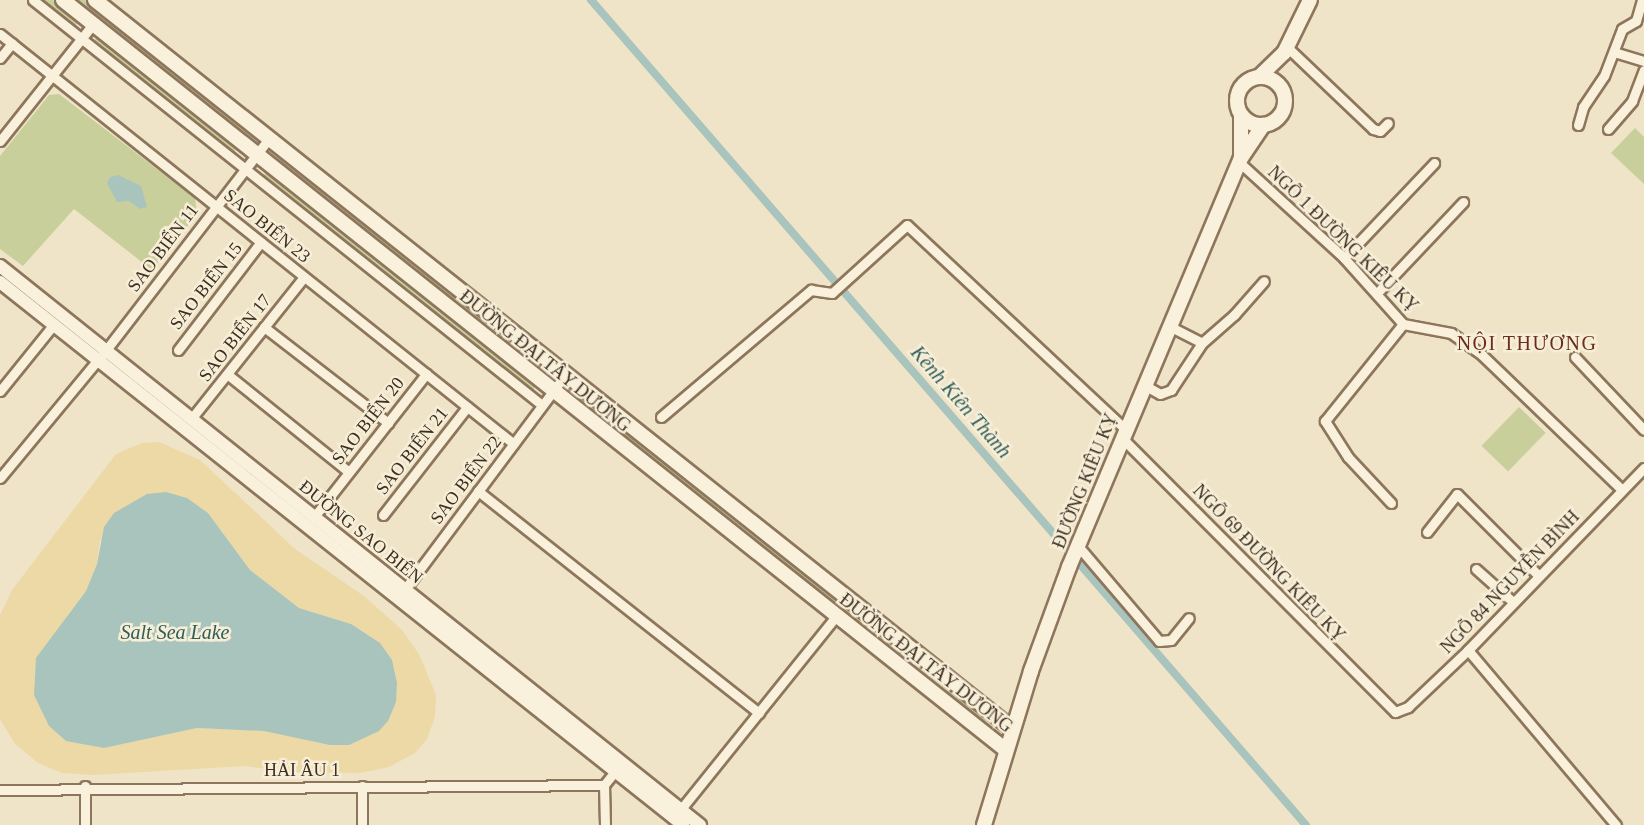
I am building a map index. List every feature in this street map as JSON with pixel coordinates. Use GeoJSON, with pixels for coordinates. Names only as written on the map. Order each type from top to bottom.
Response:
{"type":"FeatureCollection","features":[{"type":"Feature","properties":{"kind":"main road","name":"ĐƯỜNG ĐẠI TÂY DƯƠNG"},"geometry":{"type":"LineString","coordinates":[[63,0],[1006,750]]}},
{"type":"Feature","properties":{"kind":"main road","name":"ĐƯỜNG ĐẠI TÂY DƯƠNG"},"geometry":{"type":"LineString","coordinates":[[95,0],[1012,729]]}},
{"type":"Feature","properties":{"kind":"main road"},"geometry":{"type":"LineString","coordinates":[[1301,0],[1301,21]]}},
{"type":"Feature","properties":{"kind":"main road"},"geometry":{"type":"LineString","coordinates":[[1240,160],[1242,116],[1236,99],[1239,90],[1251,78],[1260,76],[1285,50],[1310,0]]}},
{"type":"Feature","properties":{"kind":"main road"},"geometry":{"type":"LineString","coordinates":[[1301,21],[1317,0]]}},
{"type":"Feature","properties":{"kind":"main road"},"geometry":{"type":"LineString","coordinates":[[1240,160],[1263,125],[1276,120],[1284,108],[1281,87],[1285,50]]}},
{"type":"Feature","properties":{"kind":"main road"},"geometry":{"type":"LineString","coordinates":[[1260,76],[1281,87]]}},
{"type":"Feature","properties":{"kind":"main road"},"geometry":{"type":"LineString","coordinates":[[1242,116],[1263,125]]}},
{"type":"Feature","properties":{"kind":"main road","name":"ĐƯỜNG KIÊU KỴ"},"geometry":{"type":"LineString","coordinates":[[984,825],[1012,729],[1069,567],[1240,160]]}},
{"type":"Feature","properties":{"kind":"street"},"geometry":{"type":"LineString","coordinates":[[33,0],[542,405]]}},
{"type":"Feature","properties":{"kind":"street"},"geometry":{"type":"LineString","coordinates":[[1578,125],[1583,107],[1604,76],[1622,29],[1636,21],[1642,0]]}},
{"type":"Feature","properties":{"kind":"street"},"geometry":{"type":"LineString","coordinates":[[1636,21],[1644,27]]}},
{"type":"Feature","properties":{"kind":"street"},"geometry":{"type":"LineString","coordinates":[[0,141],[93,24]]}},
{"type":"Feature","properties":{"kind":"street","name":"SAO BIỂN 23"},"geometry":{"type":"LineString","coordinates":[[0,34],[514,444]]}},
{"type":"Feature","properties":{"kind":"street"},"geometry":{"type":"LineString","coordinates":[[0,58],[12,43]]}},
{"type":"Feature","properties":{"kind":"street"},"geometry":{"type":"LineString","coordinates":[[1285,50],[1373,129],[1380,131],[1388,123]]}},
{"type":"Feature","properties":{"kind":"street"},"geometry":{"type":"LineString","coordinates":[[1614,52],[1644,62]]}},
{"type":"Feature","properties":{"kind":"street"},"geometry":{"type":"LineString","coordinates":[[1608,129],[1632,101],[1644,70]]}},
{"type":"Feature","properties":{"kind":"street","name":"SAO BIỂN 11"},"geometry":{"type":"LineString","coordinates":[[0,478],[102,355],[269,138]]}},
{"type":"Feature","properties":{"kind":"street","name":"NGÕ 1 ĐƯỜNG KIÊU KỴ"},"geometry":{"type":"LineString","coordinates":[[1240,160],[1378,292],[1403,324],[1451,333],[1482,355],[1620,488]]}},
{"type":"Feature","properties":{"kind":"street"},"geometry":{"type":"LineString","coordinates":[[1344,258],[1434,163]]}},
{"type":"Feature","properties":{"kind":"street"},"geometry":{"type":"LineString","coordinates":[[1378,292],[1463,202]]}},
{"type":"Feature","properties":{"kind":"street","name":"NGÕ 69 ĐƯỜNG KIÊU KỴ"},"geometry":{"type":"LineString","coordinates":[[661,417],[811,290],[835,290],[907,225],[1124,433],[1393,711]]}},
{"type":"Feature","properties":{"kind":"street","name":"SAO BIỂN 15"},"geometry":{"type":"LineString","coordinates":[[178,351],[261,242]]}},
{"type":"Feature","properties":{"kind":"street","name":"ĐƯỜNG SAO BIỂN"},"geometry":{"type":"LineString","coordinates":[[0,266],[102,355],[619,766],[700,825]]}},
{"type":"Feature","properties":{"kind":"street","name":"SAO BIỂN 17"},"geometry":{"type":"LineString","coordinates":[[188,423],[304,277]]}},
{"type":"Feature","properties":{"kind":"street"},"geometry":{"type":"LineString","coordinates":[[1144,385],[1160,394],[1171,390],[1202,343],[1234,315],[1264,281]]}},
{"type":"Feature","properties":{"kind":"street","name":"ĐƯỜNG SAO BIỂN"},"geometry":{"type":"LineString","coordinates":[[0,282],[54,324],[102,355]]}},
{"type":"Feature","properties":{"kind":"street"},"geometry":{"type":"LineString","coordinates":[[0,391],[54,324]]}},
{"type":"Feature","properties":{"kind":"street"},"geometry":{"type":"LineString","coordinates":[[1391,503],[1348,457],[1325,420],[1403,324]]}},
{"type":"Feature","properties":{"kind":"street"},"geometry":{"type":"LineString","coordinates":[[1169,326],[1202,343]]}},
{"type":"Feature","properties":{"kind":"street"},"geometry":{"type":"LineString","coordinates":[[264,327],[388,423]]}},
{"type":"Feature","properties":{"kind":"street"},"geometry":{"type":"LineString","coordinates":[[1575,357],[1644,430]]}},
{"type":"Feature","properties":{"kind":"street"},"geometry":{"type":"LineString","coordinates":[[227,374],[349,472]]}},
{"type":"Feature","properties":{"kind":"street","name":"SAO BIỂN 20"},"geometry":{"type":"LineString","coordinates":[[311,521],[426,374]]}},
{"type":"Feature","properties":{"kind":"street","name":"SAO BIỂN 22"},"geometry":{"type":"LineString","coordinates":[[401,593],[566,374]]}},
{"type":"Feature","properties":{"kind":"street","name":"SAO BIỂN 21"},"geometry":{"type":"LineString","coordinates":[[383,515],[467,407]]}},
{"type":"Feature","properties":{"kind":"street","name":"NGÕ 84 NGUYỄN BÌNH"},"geometry":{"type":"LineString","coordinates":[[1393,711],[1408,707],[1468,650],[1620,488],[1644,468]]}},
{"type":"Feature","properties":{"kind":"street"},"geometry":{"type":"LineString","coordinates":[[478,491],[759,713]]}},
{"type":"Feature","properties":{"kind":"street"},"geometry":{"type":"LineString","coordinates":[[1427,532],[1457,494],[1539,576]]}},
{"type":"Feature","properties":{"kind":"street"},"geometry":{"type":"LineString","coordinates":[[1077,549],[1159,641],[1171,640],[1189,618]]}},
{"type":"Feature","properties":{"kind":"street"},"geometry":{"type":"LineString","coordinates":[[1476,569],[1514,602]]}},
{"type":"Feature","properties":{"kind":"street"},"geometry":{"type":"LineString","coordinates":[[681,809],[836,616]]}},
{"type":"Feature","properties":{"kind":"street"},"geometry":{"type":"LineString","coordinates":[[1468,650],[1616,825]]}},
{"type":"Feature","properties":{"kind":"street"},"geometry":{"type":"LineString","coordinates":[[605,825],[604,785],[619,766]]}},
{"type":"Feature","properties":{"kind":"street","name":"ĐƯỜNG SAO BIỂN"},"geometry":{"type":"LineString","coordinates":[[619,766],[683,825]]}},
{"type":"Feature","properties":{"kind":"street","name":"HẢI ÂU 1"},"geometry":{"type":"LineString","coordinates":[[0,790],[85,786],[604,785]]}},
{"type":"Feature","properties":{"kind":"street"},"geometry":{"type":"LineString","coordinates":[[85,786],[85,825]]}},
{"type":"Feature","properties":{"kind":"street"},"geometry":{"type":"LineString","coordinates":[[362,786],[362,825]]}},
{"type":"Feature","properties":{"kind":"green space"},"geometry":{"type":"Polygon","coordinates":[[[39,0],[53,0],[78,24],[72,26],[39,0]]]}},
{"type":"Feature","properties":{"kind":"green space"},"geometry":{"type":"Polygon","coordinates":[[[72,0],[86,0],[248,129],[249,134],[243,136],[72,0]]]}},
{"type":"Feature","properties":{"kind":"green space"},"geometry":{"type":"Polygon","coordinates":[[[100,37],[235,145],[237,150],[230,152],[96,45],[95,39],[100,37]]]}},
{"type":"Feature","properties":{"kind":"green space"},"geometry":{"type":"Polygon","coordinates":[[[59,94],[195,198],[197,214],[152,270],[74,209],[23,266],[0,249],[0,156],[49,95],[59,94]]]}},
{"type":"Feature","properties":{"kind":"green space"},"geometry":{"type":"Polygon","coordinates":[[[1635,128],[1644,137],[1644,184],[1611,153],[1635,128]]]}},
{"type":"Feature","properties":{"kind":"green space"},"geometry":{"type":"Polygon","coordinates":[[[281,156],[548,368],[548,371],[543,374],[276,161],[281,156]]]}},
{"type":"Feature","properties":{"kind":"green space"},"geometry":{"type":"Polygon","coordinates":[[[271,173],[534,382],[534,389],[528,389],[267,181],[264,174],[271,173]]]}},
{"type":"Feature","properties":{"kind":"green space"},"geometry":{"type":"Polygon","coordinates":[[[579,393],[984,714],[986,722],[980,722],[574,399],[579,393]]]}},
{"type":"Feature","properties":{"kind":"green space"},"geometry":{"type":"Polygon","coordinates":[[[1519,407],[1546,433],[1508,472],[1481,446],[1519,407]]]}},
{"type":"Feature","properties":{"kind":"sand"},"geometry":{"type":"Polygon","coordinates":[[[159,442],[200,460],[295,549],[364,596],[402,630],[419,654],[436,695],[435,717],[427,739],[415,753],[389,767],[360,773],[295,772],[244,766],[93,775],[62,773],[38,763],[15,744],[0,719],[0,615],[12,590],[116,454],[142,443],[159,442]],[[166,492],[100,541],[97,564],[86,591],[67,616],[104,748],[197,728],[265,731],[351,624],[299,608],[250,570],[208,513],[187,498],[166,492]]]}},
{"type":"Feature","properties":{"kind":"water"},"geometry":{"type":"Polygon","coordinates":[[[118,175],[141,186],[147,207],[140,209],[129,201],[117,202],[107,183],[110,177],[118,175]]]}},
{"type":"Feature","properties":{"kind":"water","name":"Salt Sea Lake"},"geometry":{"type":"Polygon","coordinates":[[[166,492],[187,498],[208,513],[250,570],[299,608],[351,624],[380,643],[392,660],[397,683],[396,702],[388,721],[379,731],[349,745],[330,745],[264,731],[197,728],[104,748],[66,741],[49,726],[34,695],[36,658],[86,591],[97,564],[104,527],[114,513],[147,494],[166,492]]]}},
{"type":"Feature","properties":{"kind":"waterway","name":"Kênh Kiên Thành"},"geometry":{"type":"LineString","coordinates":[[591,0],[1306,825]]}},
{"type":"Feature","properties":{"kind":"district","name":"NỘI THƯƠNG"},"geometry":{"type":"Point","coordinates":[1527,343]}}]}
